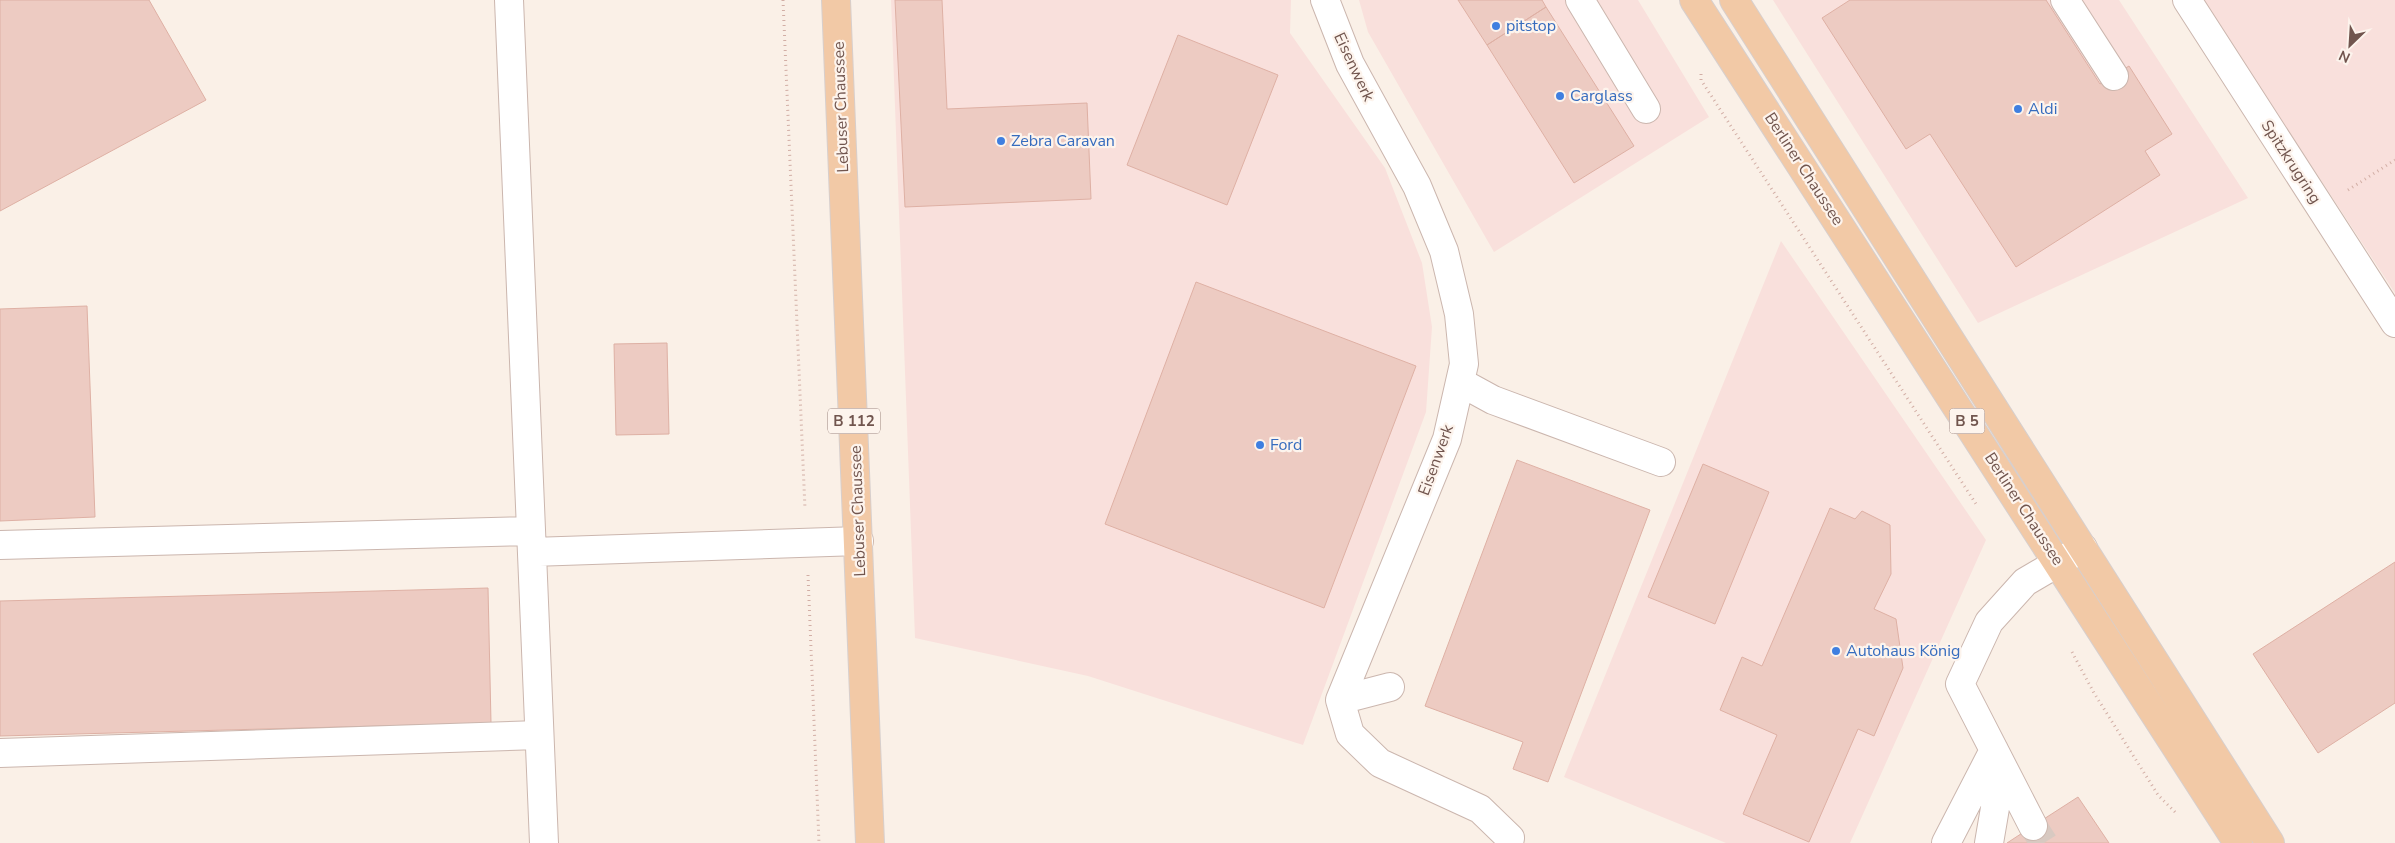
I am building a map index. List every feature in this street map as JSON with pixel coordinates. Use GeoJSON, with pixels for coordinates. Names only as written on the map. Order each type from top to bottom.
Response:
{"type":"FeatureCollection","features":[{"type":"Feature","properties":{"kind":"main road","name":"Lebuser Chaussee"},"geometry":{"type":"LineString","coordinates":[[836,0],[870,843]]}},
{"type":"Feature","properties":{"kind":"main road","name":"Berliner Chaussee"},"geometry":{"type":"LineString","coordinates":[[1694,0],[2238,843]]}},
{"type":"Feature","properties":{"kind":"main road","name":"Berliner Chaussee"},"geometry":{"type":"LineString","coordinates":[[1734,0],[2270,843]]}},
{"type":"Feature","properties":{"kind":"street"},"geometry":{"type":"LineString","coordinates":[[508,0],[544,843]]}},
{"type":"Feature","properties":{"kind":"street","name":"Eisenwerk"},"geometry":{"type":"LineString","coordinates":[[1324,0],[1350,64],[1417,186],[1444,252],[1459,314],[1464,364],[1447,439],[1340,700]]}},
{"type":"Feature","properties":{"kind":"street"},"geometry":{"type":"LineString","coordinates":[[1580,0],[1646,109]]}},
{"type":"Feature","properties":{"kind":"street"},"geometry":{"type":"LineString","coordinates":[[2065,0],[2114,76]]}},
{"type":"Feature","properties":{"kind":"street","name":"Spitzkrugring"},"geometry":{"type":"LineString","coordinates":[[2188,0],[2395,323]]}},
{"type":"Feature","properties":{"kind":"street"},"geometry":{"type":"LineString","coordinates":[[1460,382],[1493,400],[1661,462]]}},
{"type":"Feature","properties":{"kind":"street"},"geometry":{"type":"LineString","coordinates":[[0,545],[531,542],[807,543],[859,541]]}},
{"type":"Feature","properties":{"kind":"street"},"geometry":{"type":"LineString","coordinates":[[2033,826],[1960,684],[1989,622],[2025,582],[2082,548]]}},
{"type":"Feature","properties":{"kind":"street"},"geometry":{"type":"LineString","coordinates":[[1390,688],[1340,700],[1350,734],[1380,763],[1480,809],[1510,838],[1509,843]]}},
{"type":"Feature","properties":{"kind":"street"},"geometry":{"type":"LineString","coordinates":[[0,753],[539,735]]}},
{"type":"Feature","properties":{"kind":"street"},"geometry":{"type":"LineString","coordinates":[[1946,843],[1998,759]]}},
{"type":"Feature","properties":{"kind":"street"},"geometry":{"type":"LineString","coordinates":[[1989,843],[1998,759]]}},
{"type":"Feature","properties":{"kind":"path"},"geometry":{"type":"LineString","coordinates":[[783,0],[819,843]]}},
{"type":"Feature","properties":{"kind":"path"},"geometry":{"type":"LineString","coordinates":[[2320,207],[2395,160]]}},
{"type":"Feature","properties":{"kind":"shaded area"},"geometry":{"type":"Polygon","coordinates":[[[891,0],[1291,0],[1290,33],[1385,168],[1422,263],[1432,327],[1426,412],[1303,745],[1088,676],[915,638],[891,0]]]}},
{"type":"Feature","properties":{"kind":"shaded area"},"geometry":{"type":"Polygon","coordinates":[[[1359,0],[1638,0],[1709,117],[1494,252],[1368,32],[1359,0]]]}},
{"type":"Feature","properties":{"kind":"shaded area"},"geometry":{"type":"Polygon","coordinates":[[[1773,0],[2119,0],[2248,198],[1978,323],[1773,0]]]}},
{"type":"Feature","properties":{"kind":"shaded area"},"geometry":{"type":"Polygon","coordinates":[[[2203,0],[2395,0],[2395,293],[2307,159],[2203,0]]]}},
{"type":"Feature","properties":{"kind":"shaded area"},"geometry":{"type":"Polygon","coordinates":[[[1781,241],[1986,540],[1850,843],[1726,843],[1564,777],[1781,241]]]}},
{"type":"Feature","properties":{"kind":"building"},"geometry":{"type":"Polygon","coordinates":[[[0,0],[149,0],[206,100],[0,211],[0,0]]]}},
{"type":"Feature","properties":{"kind":"building"},"geometry":{"type":"Polygon","coordinates":[[[895,0],[942,0],[947,109],[1087,103],[1091,199],[905,207],[895,0]]]}},
{"type":"Feature","properties":{"kind":"building","name":"pitstop"},"geometry":{"type":"Polygon","coordinates":[[[1458,0],[1542,0],[1546,7],[1487,45],[1458,0]]]}},
{"type":"Feature","properties":{"kind":"building","name":"Aldi"},"geometry":{"type":"Polygon","coordinates":[[[1850,0],[2046,0],[2100,84],[2129,66],[2172,134],[2145,151],[2160,175],[2016,267],[1930,134],[1906,149],[1822,18],[1850,0]]]}},
{"type":"Feature","properties":{"kind":"building","name":"Carglass"},"geometry":{"type":"Polygon","coordinates":[[[1546,7],[1634,146],[1574,183],[1487,45],[1546,7]]]}},
{"type":"Feature","properties":{"kind":"building"},"geometry":{"type":"Polygon","coordinates":[[[1178,35],[1278,75],[1227,205],[1127,165],[1178,35]]]}},
{"type":"Feature","properties":{"kind":"building","name":"Ford"},"geometry":{"type":"Polygon","coordinates":[[[1196,282],[1416,366],[1324,608],[1105,524],[1196,282]]]}},
{"type":"Feature","properties":{"kind":"building"},"geometry":{"type":"Polygon","coordinates":[[[87,306],[95,517],[0,521],[0,309],[87,306]]]}},
{"type":"Feature","properties":{"kind":"building"},"geometry":{"type":"Polygon","coordinates":[[[667,343],[669,434],[616,435],[614,344],[667,343]]]}},
{"type":"Feature","properties":{"kind":"building"},"geometry":{"type":"Polygon","coordinates":[[[1517,460],[1650,510],[1548,782],[1513,769],[1523,742],[1425,706],[1517,460]]]}},
{"type":"Feature","properties":{"kind":"building"},"geometry":{"type":"Polygon","coordinates":[[[1703,464],[1769,492],[1715,624],[1648,597],[1703,464]]]}},
{"type":"Feature","properties":{"kind":"building"},"geometry":{"type":"Polygon","coordinates":[[[1830,508],[1855,519],[1862,511],[1890,525],[1891,574],[1874,609],[1896,619],[1903,668],[1874,736],[1858,729],[1809,842],[1743,814],[1777,735],[1720,710],[1742,657],[1762,666],[1830,508]]]}},
{"type":"Feature","properties":{"kind":"building"},"geometry":{"type":"Polygon","coordinates":[[[2395,562],[2395,703],[2318,753],[2253,654],[2395,562]]]}},
{"type":"Feature","properties":{"kind":"building"},"geometry":{"type":"Polygon","coordinates":[[[488,588],[491,723],[0,736],[0,601],[488,588]]]}},
{"type":"Feature","properties":{"kind":"building"},"geometry":{"type":"Polygon","coordinates":[[[2078,797],[2109,843],[2007,843],[2033,826],[2078,797]]]}},
{"type":"Feature","properties":{"kind":"tunnel"},"geometry":{"type":"LineString","coordinates":[[2033,826],[2044,843]]}},
{"type":"Feature","properties":{"kind":"place","name":"pitstop"},"geometry":{"type":"Point","coordinates":[1496,26]}},
{"type":"Feature","properties":{"kind":"place","name":"Carglass"},"geometry":{"type":"Point","coordinates":[1560,96]}},
{"type":"Feature","properties":{"kind":"place","name":"Aldi"},"geometry":{"type":"Point","coordinates":[2018,109]}},
{"type":"Feature","properties":{"kind":"place","name":"Zebra Caravan"},"geometry":{"type":"Point","coordinates":[1001,141]}},
{"type":"Feature","properties":{"kind":"place","name":"Ford"},"geometry":{"type":"Point","coordinates":[1260,445]}},
{"type":"Feature","properties":{"kind":"place","name":"Autohaus König"},"geometry":{"type":"Point","coordinates":[1836,651]}}]}
